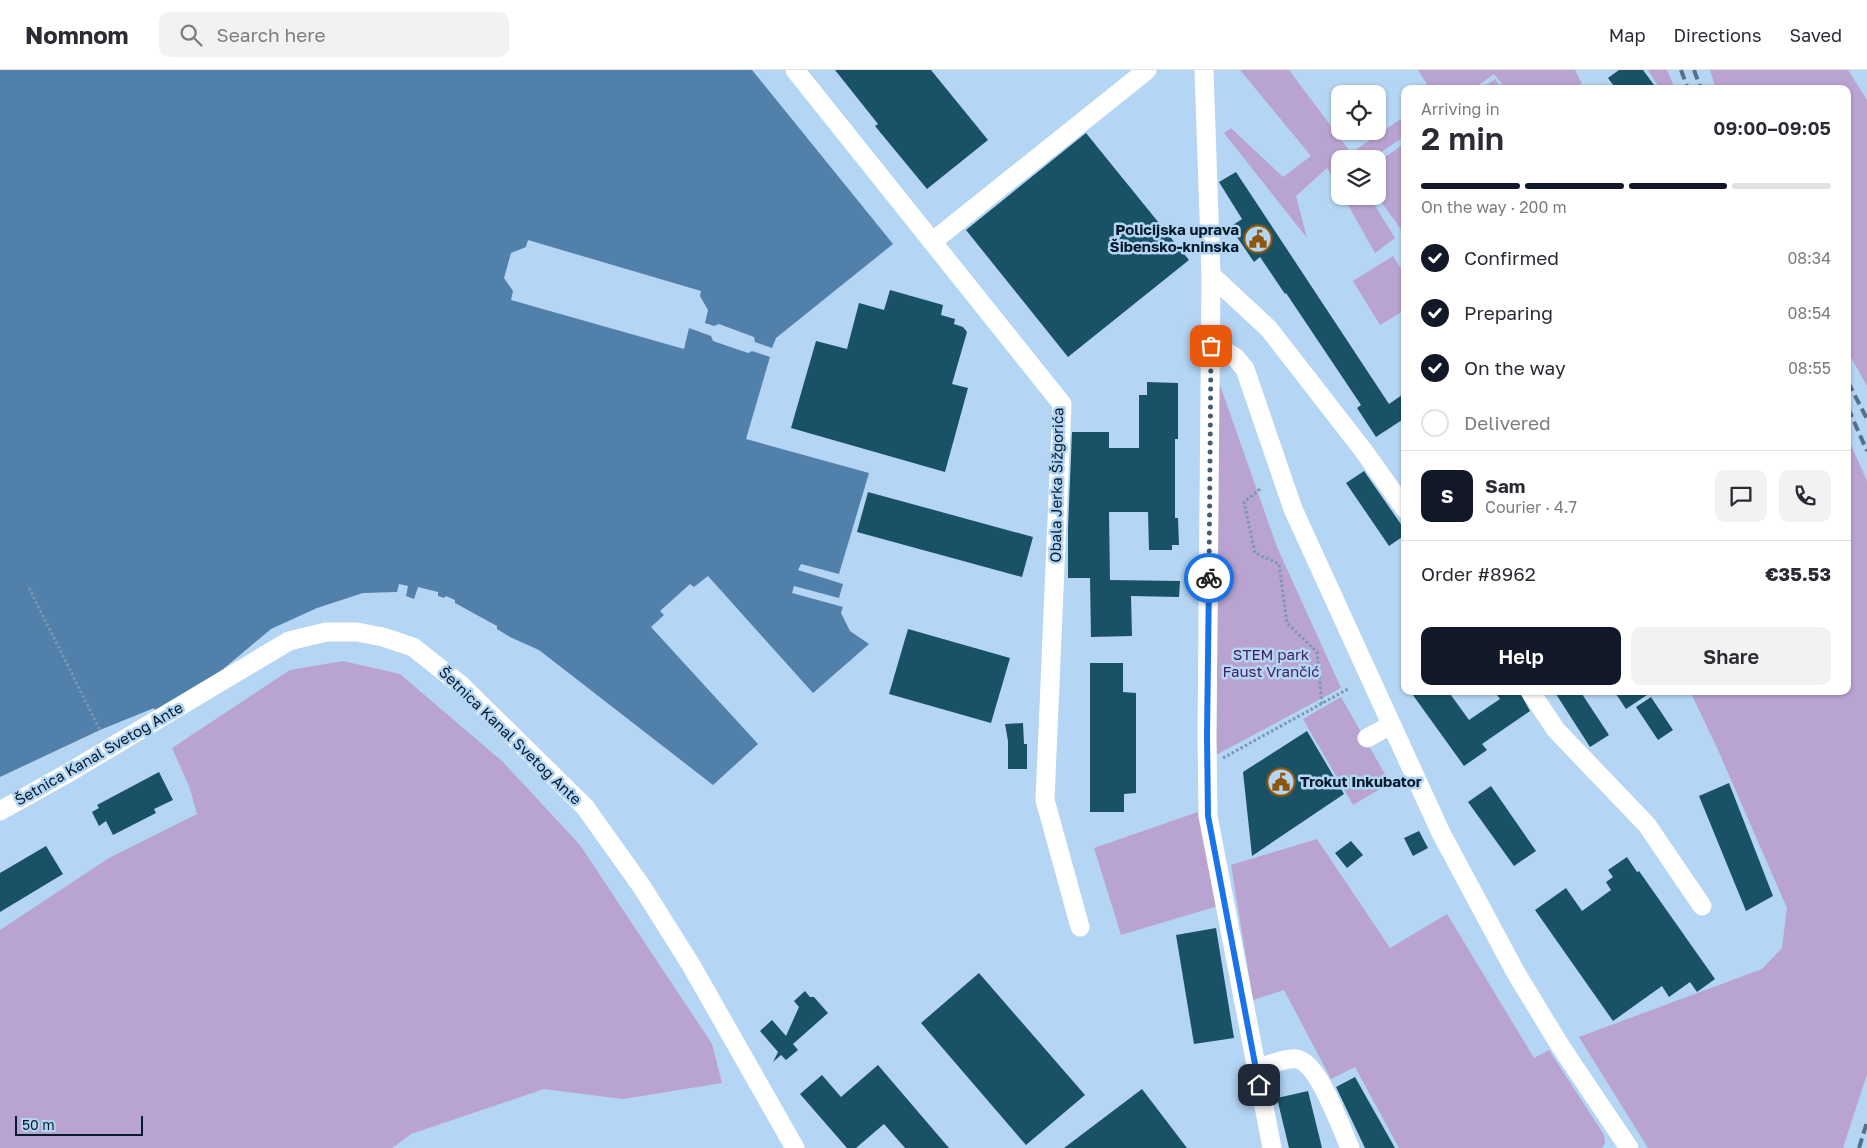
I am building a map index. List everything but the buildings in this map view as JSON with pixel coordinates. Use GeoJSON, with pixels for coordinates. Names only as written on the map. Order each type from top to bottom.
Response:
{"type":"FeatureCollection","features":[{"type":"Feature","properties":{"kind":"street","name":"Obala Jerka Šižgorića"},"geometry":{"type":"LineString","coordinates":[[795,70],[1062,404],[1045,800],[1080,927]]}},
{"type":"Feature","properties":{"kind":"street"},"geometry":{"type":"LineString","coordinates":[[932,242],[1147,70]]}},
{"type":"Feature","properties":{"kind":"street"},"geometry":{"type":"LineString","coordinates":[[1204,70],[1211,275],[1208,816],[1255,1069],[1272,1148]]}},
{"type":"Feature","properties":{"kind":"street"},"geometry":{"type":"LineString","coordinates":[[1211,275],[1269,328],[1363,450],[1401,503]]}},
{"type":"Feature","properties":{"kind":"street"},"geometry":{"type":"LineString","coordinates":[[1211,342],[1236,358],[1245,369],[1292,509],[1441,833],[1516,973],[1561,1047],[1629,1148]]}},
{"type":"Feature","properties":{"kind":"street","name":"Šetnica Kanal Svetog Ante"},"geometry":{"type":"LineString","coordinates":[[0,811],[68,773],[289,641],[326,632],[357,632],[383,636],[413,647],[460,685],[585,807],[642,887],[691,965],[795,1148]]}},
{"type":"Feature","properties":{"kind":"street"},"geometry":{"type":"LineString","coordinates":[[1533,695],[1556,730],[1647,825],[1702,906]]}},
{"type":"Feature","properties":{"kind":"street"},"geometry":{"type":"LineString","coordinates":[[1367,738],[1391,725]]}},
{"type":"Feature","properties":{"kind":"street"},"geometry":{"type":"LineString","coordinates":[[1255,1069],[1289,1059],[1298,1059],[1307,1064],[1321,1080],[1350,1148]]}},
{"type":"Feature","properties":{"kind":"path"},"geometry":{"type":"LineString","coordinates":[[1260,488],[1244,502],[1255,553],[1279,564],[1287,623],[1318,652],[1322,704]]}},
{"type":"Feature","properties":{"kind":"path"},"geometry":{"type":"LineString","coordinates":[[29,588],[100,730]]}},
{"type":"Feature","properties":{"kind":"path"},"geometry":{"type":"LineString","coordinates":[[1208,768],[1261,736],[1348,689]]}},
{"type":"Feature","properties":{"kind":"green space"},"geometry":{"type":"Polygon","coordinates":[[[1240,70],[1289,70],[1331,126],[1331,140],[1341,140],[1349,150],[1331,150],[1331,175],[1327,168],[1296,196],[1307,238],[1224,133],[1231,128],[1283,177],[1311,156],[1240,70]]]}},
{"type":"Feature","properties":{"kind":"green space"},"geometry":{"type":"Polygon","coordinates":[[[1418,70],[1575,70],[1582,84],[1503,85],[1494,74],[1479,85],[1427,85],[1418,70]]]}},
{"type":"Feature","properties":{"kind":"green space"},"geometry":{"type":"Polygon","coordinates":[[[1648,70],[1667,70],[1673,85],[1657,85],[1648,70]]]}},
{"type":"Feature","properties":{"kind":"green space"},"geometry":{"type":"Polygon","coordinates":[[[1710,70],[1848,70],[1867,100],[1867,386],[1851,357],[1851,85],[1715,85],[1710,70]]]}},
{"type":"Feature","properties":{"kind":"green space"},"geometry":{"type":"Polygon","coordinates":[[[1495,79],[1499,85],[1486,85],[1495,79]]]}},
{"type":"Feature","properties":{"kind":"green space"},"geometry":{"type":"Polygon","coordinates":[[[1401,119],[1401,139],[1384,150],[1355,150],[1370,140],[1386,140],[1386,129],[1401,119]]]}},
{"type":"Feature","properties":{"kind":"green space"},"geometry":{"type":"Polygon","coordinates":[[[1401,146],[1401,229],[1383,205],[1386,205],[1386,156],[1401,146]]]}},
{"type":"Feature","properties":{"kind":"green space"},"geometry":{"type":"Polygon","coordinates":[[[1348,205],[1375,205],[1395,238],[1375,253],[1348,205]]]}},
{"type":"Feature","properties":{"kind":"green space"},"geometry":{"type":"Polygon","coordinates":[[[1393,256],[1401,269],[1401,312],[1380,325],[1353,281],[1393,256]]]}},
{"type":"Feature","properties":{"kind":"green space","name":"STEM park Faust Vrančić"},"geometry":{"type":"Polygon","coordinates":[[[1220,385],[1277,547],[1341,688],[1216,755],[1218,592],[1215,403],[1220,385]]]}},
{"type":"Feature","properties":{"kind":"green space"},"geometry":{"type":"Polygon","coordinates":[[[1851,445],[1867,481],[1867,1074],[1843,1148],[1648,1148],[1579,1037],[1762,969],[1782,948],[1787,908],[1692,695],[1851,695],[1851,445]]]}},
{"type":"Feature","properties":{"kind":"green space"},"geometry":{"type":"Polygon","coordinates":[[[343,661],[400,674],[503,762],[580,845],[712,1044],[722,1083],[623,1099],[544,1089],[411,1134],[392,1148],[0,1148],[0,930],[109,858],[197,814],[189,786],[172,748],[290,670],[343,661]]]}},
{"type":"Feature","properties":{"kind":"green space"},"geometry":{"type":"Polygon","coordinates":[[[1341,697],[1390,783],[1353,805],[1303,719],[1341,697]]]}},
{"type":"Feature","properties":{"kind":"green space"},"geometry":{"type":"Polygon","coordinates":[[[1198,812],[1218,906],[1121,935],[1094,848],[1198,812]]]}},
{"type":"Feature","properties":{"kind":"green space"},"geometry":{"type":"Polygon","coordinates":[[[1317,839],[1390,948],[1447,914],[1534,1058],[1549,1050],[1604,1135],[1605,1143],[1602,1148],[1399,1148],[1355,1067],[1331,1079],[1284,990],[1253,1000],[1231,865],[1317,839]]]}},
{"type":"Feature","properties":{"kind":"water"},"geometry":{"type":"Polygon","coordinates":[[[0,70],[752,70],[893,244],[776,338],[772,348],[755,342],[754,337],[719,324],[714,326],[705,323],[708,310],[700,296],[701,291],[528,240],[526,247],[511,253],[504,278],[513,291],[511,300],[684,349],[689,328],[711,336],[713,341],[748,353],[752,351],[770,357],[746,439],[869,473],[839,574],[801,564],[798,570],[843,584],[839,598],[794,586],[792,593],[843,607],[841,613],[850,631],[869,644],[813,693],[708,576],[694,587],[690,584],[660,611],[664,615],[651,627],[758,744],[713,785],[539,650],[510,637],[497,629],[497,626],[455,603],[455,600],[446,596],[444,598],[438,596],[438,592],[418,587],[414,599],[406,596],[408,586],[399,584],[397,592],[363,593],[317,608],[271,629],[202,687],[157,714],[154,708],[100,730],[0,777],[0,70]]]}},
{"type":"Feature","properties":{"kind":"railway"},"geometry":{"type":"LineString","coordinates":[[1681,70],[1687,85]]}},
{"type":"Feature","properties":{"kind":"railway"},"geometry":{"type":"LineString","coordinates":[[1694,70],[1700,85]]}},
{"type":"Feature","properties":{"kind":"railway"},"geometry":{"type":"LineString","coordinates":[[1851,388],[1867,419]]}},
{"type":"Feature","properties":{"kind":"railway"},"geometry":{"type":"LineString","coordinates":[[1851,415],[1867,451]]}},
{"type":"Feature","properties":{"kind":"railway"},"geometry":{"type":"LineString","coordinates":[[1859,1148],[1867,1122]]}},
{"type":"Feature","properties":{"kind":"way so far"},"geometry":{"type":"LineString","coordinates":[[1209,578],[1211,346]]}},
{"type":"Feature","properties":{"kind":"place","name":"Policijska uprava Šibensko-kninska"},"geometry":{"type":"Point","coordinates":[1258,239]}},
{"type":"Feature","properties":{"kind":"place","name":"Trokut Inkubator"},"geometry":{"type":"Point","coordinates":[1281,782]}},
{"type":"Feature","properties":{"kind":"route"},"geometry":{"type":"LineString","coordinates":[[1209,578],[1208,816],[1259,1085]]}}]}
